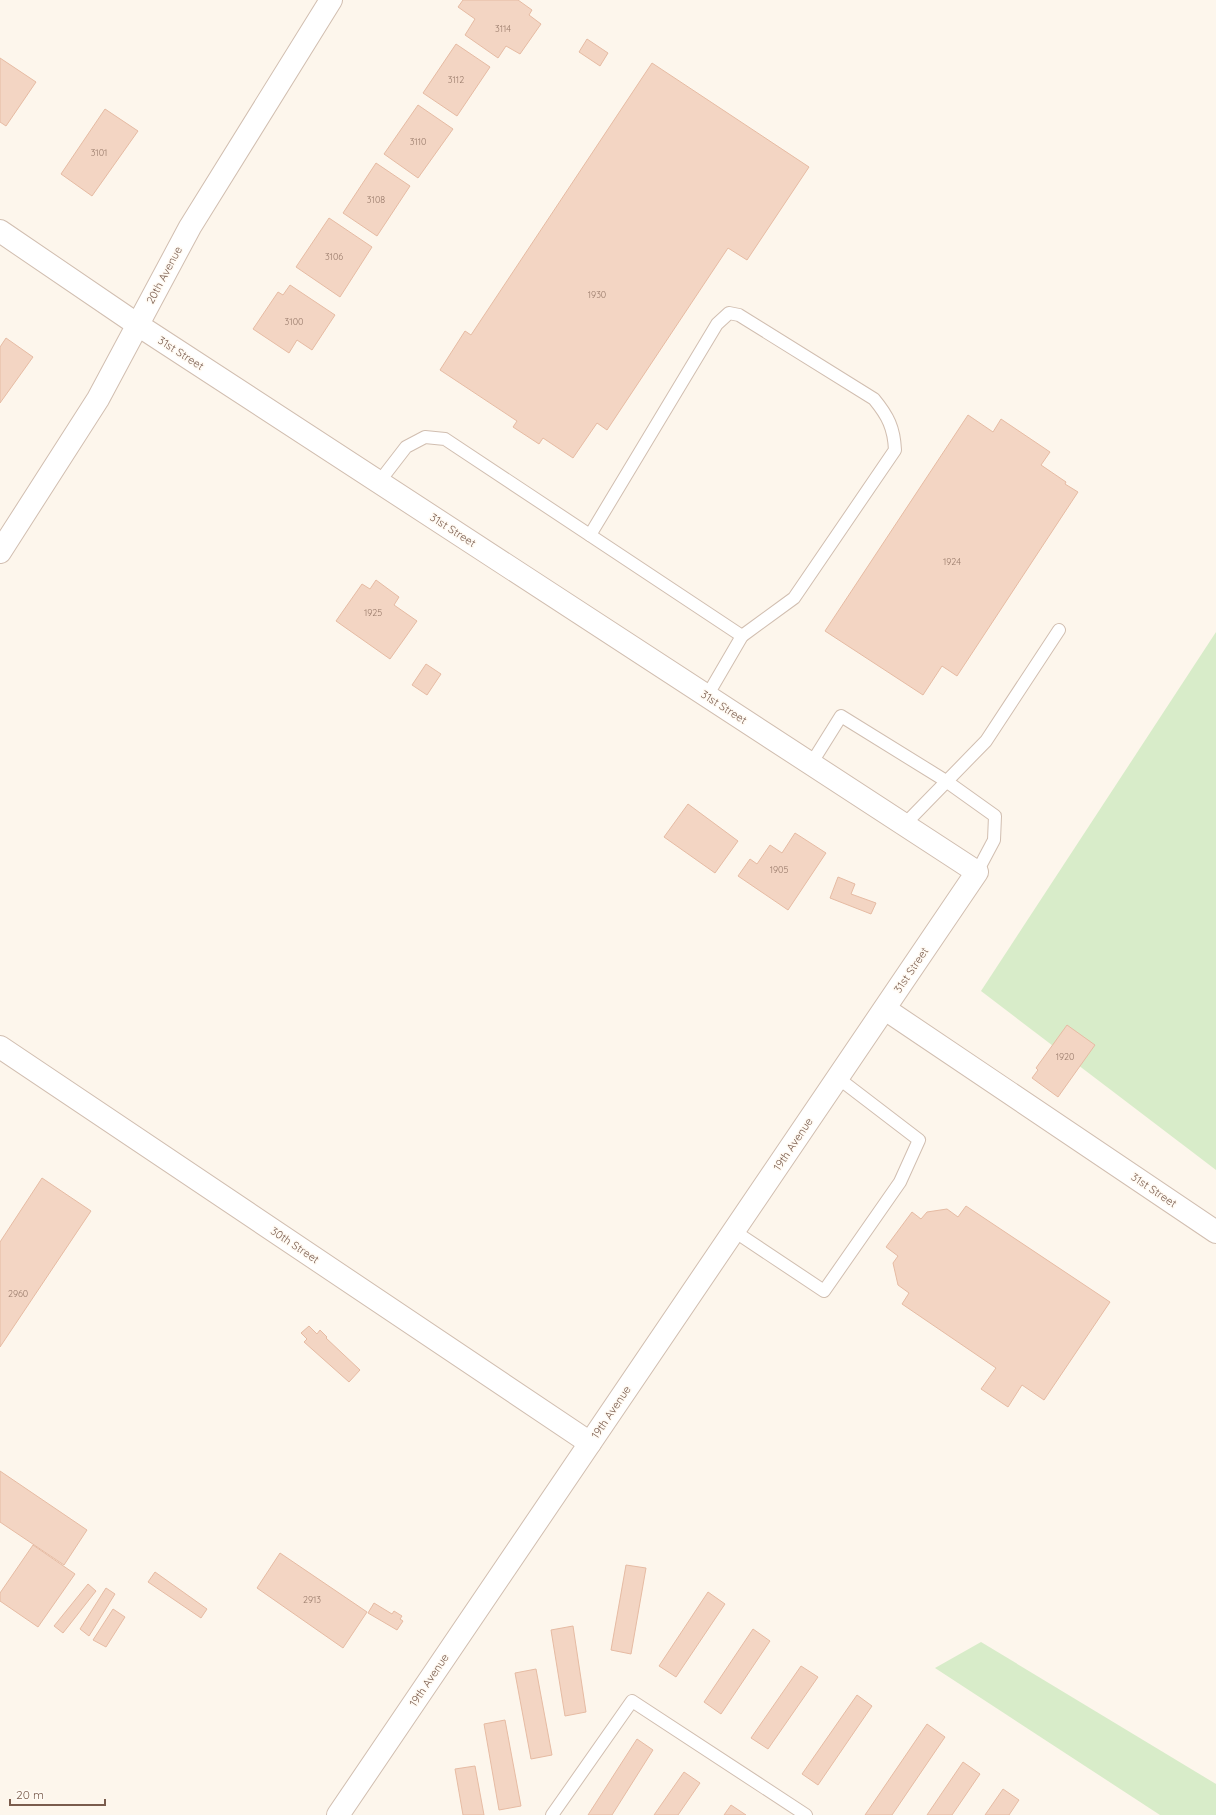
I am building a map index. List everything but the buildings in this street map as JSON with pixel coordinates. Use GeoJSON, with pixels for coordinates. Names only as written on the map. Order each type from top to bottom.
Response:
{"type":"FeatureCollection","features":[{"type":"Feature","properties":{"kind":"street","name":"20th Avenue"},"geometry":{"type":"LineString","coordinates":[[0,552],[98,399],[190,227],[331,0]]}},
{"type":"Feature","properties":{"kind":"street","name":"31st Street"},"geometry":{"type":"LineString","coordinates":[[0,231],[138,325],[977,872],[885,1009],[1216,1232]]}},
{"type":"Feature","properties":{"kind":"street","name":"19th Avenue"},"geometry":{"type":"LineString","coordinates":[[338,1815],[885,1009]]}},
{"type":"Feature","properties":{"kind":"street","name":"30th Street"},"geometry":{"type":"LineString","coordinates":[[0,1047],[590,1443]]}},
{"type":"Feature","properties":{"kind":"lane"},"geometry":{"type":"LineString","coordinates":[[590,535],[717,324],[728,313],[739,315],[874,399],[884,412],[894,434],[895,450],[794,598],[742,636],[707,696]]}},
{"type":"Feature","properties":{"kind":"lane"},"geometry":{"type":"LineString","coordinates":[[379,482],[406,447],[425,437],[445,439],[742,636]]}},
{"type":"Feature","properties":{"kind":"lane"},"geometry":{"type":"LineString","coordinates":[[904,825],[986,741],[1058,630]]}},
{"type":"Feature","properties":{"kind":"lane"},"geometry":{"type":"LineString","coordinates":[[811,764],[841,716],[946,781],[995,816],[994,840],[977,872]]}},
{"type":"Feature","properties":{"kind":"lane"},"geometry":{"type":"LineString","coordinates":[[734,1230],[824,1291],[900,1182],[919,1140],[838,1078]]}},
{"type":"Feature","properties":{"kind":"lane"},"geometry":{"type":"LineString","coordinates":[[552,1815],[632,1701],[806,1815]]}},
{"type":"Feature","properties":{"kind":"green space"},"geometry":{"type":"Polygon","coordinates":[[[1216,632],[1216,1170],[981,991],[1216,632]]]}},
{"type":"Feature","properties":{"kind":"green space"},"geometry":{"type":"Polygon","coordinates":[[[981,1642],[1216,1784],[1216,1815],[1160,1815],[935,1668],[981,1642]]]}}]}
